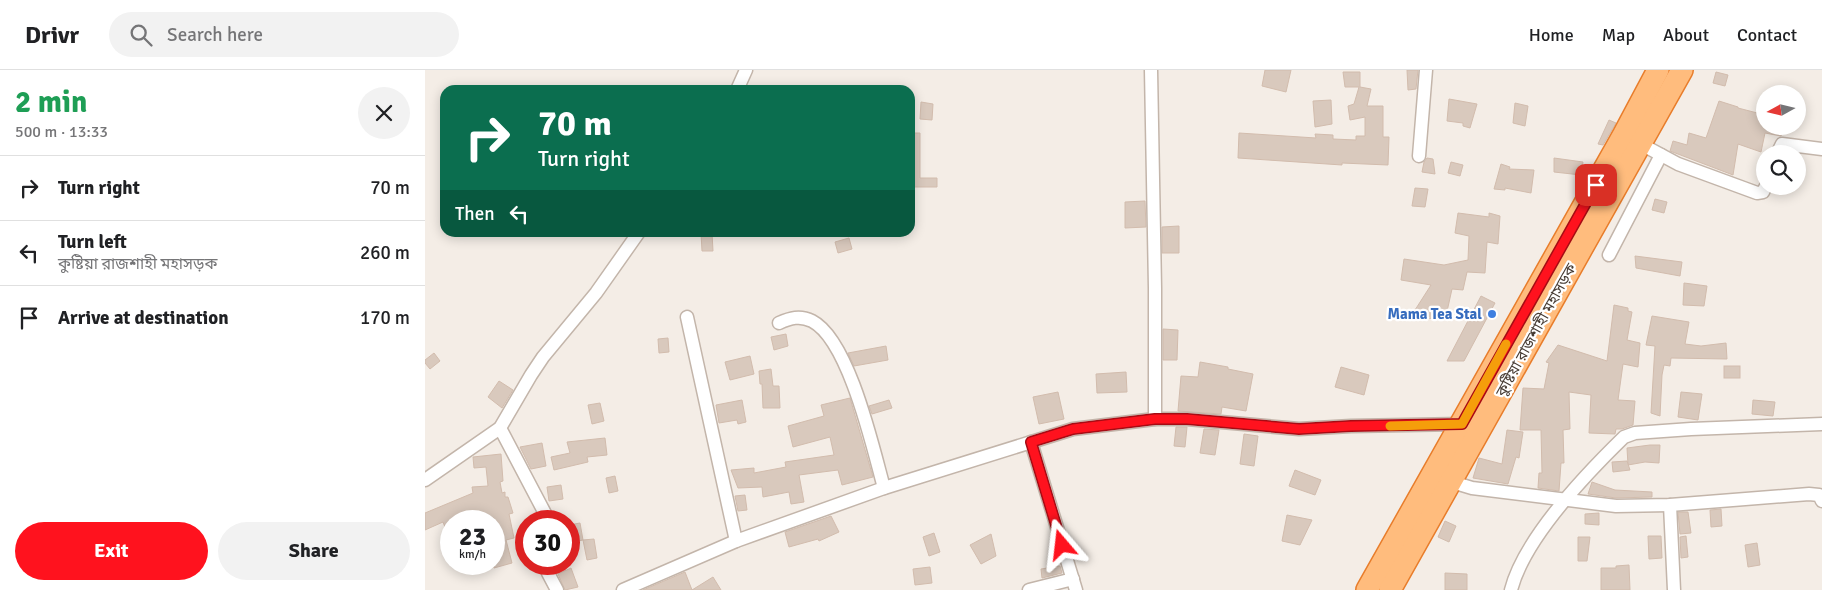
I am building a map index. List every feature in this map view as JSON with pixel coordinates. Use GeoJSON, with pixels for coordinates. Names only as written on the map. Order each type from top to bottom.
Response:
{"type":"FeatureCollection","features":[{"type":"Feature","properties":{"kind":"highway","name":"কুষ্টিয়া রাজশাহী মহাসড়ক"},"geometry":{"type":"LineString","coordinates":[[1367,590],[1452,482],[1533,314],[1658,70]]}},
{"type":"Feature","properties":{"kind":"highway","name":"কুষ্টিয়া রাজশাহী মহাসড়ক"},"geometry":{"type":"LineString","coordinates":[[1390,590],[1408,536],[1462,424],[1533,314],[1595,226],[1639,143],[1682,70]]}},
{"type":"Feature","properties":{"kind":"street"},"geometry":{"type":"LineString","coordinates":[[739,85],[746,70]]}},
{"type":"Feature","properties":{"kind":"street"},"geometry":{"type":"LineString","coordinates":[[1151,70],[1155,288],[1155,419]]}},
{"type":"Feature","properties":{"kind":"street"},"geometry":{"type":"LineString","coordinates":[[1419,156],[1426,70]]}},
{"type":"Feature","properties":{"kind":"street"},"geometry":{"type":"LineString","coordinates":[[1639,143],[1678,164],[1756,193]]}},
{"type":"Feature","properties":{"kind":"street"},"geometry":{"type":"LineString","coordinates":[[1806,147],[1822,149]]}},
{"type":"Feature","properties":{"kind":"street"},"geometry":{"type":"LineString","coordinates":[[1609,255],[1661,155]]}},
{"type":"Feature","properties":{"kind":"street"},"geometry":{"type":"LineString","coordinates":[[425,480],[500,428],[539,363],[596,292],[635,237]]}},
{"type":"Feature","properties":{"kind":"street"},"geometry":{"type":"LineString","coordinates":[[779,323],[793,317],[813,321],[830,339],[854,385],[884,488]]}},
{"type":"Feature","properties":{"kind":"street"},"geometry":{"type":"LineString","coordinates":[[687,318],[736,541]]}},
{"type":"Feature","properties":{"kind":"street"},"geometry":{"type":"LineString","coordinates":[[623,590],[736,541],[884,488],[1073,429],[1155,419],[1187,419],[1299,429],[1462,424]]}},
{"type":"Feature","properties":{"kind":"street"},"geometry":{"type":"LineString","coordinates":[[1511,590],[1515,576],[1527,552],[1567,499],[1624,438],[1635,433],[1691,428],[1822,424]]}},
{"type":"Feature","properties":{"kind":"street"},"geometry":{"type":"LineString","coordinates":[[500,428],[543,510]]}},
{"type":"Feature","properties":{"kind":"street"},"geometry":{"type":"LineString","coordinates":[[1029,590],[1074,585],[1031,442]]}},
{"type":"Feature","properties":{"kind":"street"},"geometry":{"type":"LineString","coordinates":[[1452,482],[1472,488],[1616,506],[1670,505],[1809,494],[1819,495],[1822,501]]}},
{"type":"Feature","properties":{"kind":"street"},"geometry":{"type":"LineString","coordinates":[[1670,505],[1673,590]]}},
{"type":"Feature","properties":{"kind":"street"},"geometry":{"type":"LineString","coordinates":[[549,575],[557,590]]}},
{"type":"Feature","properties":{"kind":"building"},"geometry":{"type":"Polygon","coordinates":[[[1265,70],[1291,70],[1286,92],[1262,86],[1265,70]]]}},
{"type":"Feature","properties":{"kind":"building"},"geometry":{"type":"Polygon","coordinates":[[[1407,70],[1418,70],[1416,89],[1408,90],[1407,70]]]}},
{"type":"Feature","properties":{"kind":"building"},"geometry":{"type":"Polygon","coordinates":[[[1343,72],[1360,72],[1360,87],[1371,89],[1367,106],[1383,106],[1383,137],[1389,137],[1388,165],[1342,163],[1342,165],[1238,158],[1239,133],[1316,138],[1315,134],[1333,135],[1333,139],[1356,140],[1356,136],[1365,136],[1365,117],[1350,120],[1348,106],[1354,104],[1359,87],[1345,87],[1343,72]]]}},
{"type":"Feature","properties":{"kind":"building"},"geometry":{"type":"Polygon","coordinates":[[[1716,72],[1728,75],[1725,86],[1713,83],[1716,72]]]}},
{"type":"Feature","properties":{"kind":"building"},"geometry":{"type":"Polygon","coordinates":[[[1449,99],[1477,104],[1470,128],[1463,126],[1463,123],[1447,121],[1449,99]]]}},
{"type":"Feature","properties":{"kind":"building"},"geometry":{"type":"Polygon","coordinates":[[[1331,100],[1332,124],[1315,127],[1313,101],[1331,100]]]}},
{"type":"Feature","properties":{"kind":"building"},"geometry":{"type":"Polygon","coordinates":[[[1719,101],[1756,113],[1756,135],[1765,135],[1762,145],[1756,145],[1756,150],[1738,144],[1733,175],[1670,151],[1673,141],[1687,145],[1689,133],[1706,138],[1719,101]]]}},
{"type":"Feature","properties":{"kind":"building"},"geometry":{"type":"Polygon","coordinates":[[[921,102],[933,104],[932,120],[920,119],[921,102]]]}},
{"type":"Feature","properties":{"kind":"building"},"geometry":{"type":"Polygon","coordinates":[[[1515,103],[1528,106],[1525,126],[1513,123],[1515,103]]]}},
{"type":"Feature","properties":{"kind":"building"},"geometry":{"type":"Polygon","coordinates":[[[1609,120],[1616,123],[1603,145],[1598,144],[1609,120]]]}},
{"type":"Feature","properties":{"kind":"building"},"geometry":{"type":"Polygon","coordinates":[[[915,133],[920,133],[920,178],[937,178],[937,187],[915,187],[915,133]]]}},
{"type":"Feature","properties":{"kind":"building"},"geometry":{"type":"Polygon","coordinates":[[[1427,158],[1433,159],[1435,174],[1422,172],[1427,158]]]}},
{"type":"Feature","properties":{"kind":"building"},"geometry":{"type":"Polygon","coordinates":[[[1554,158],[1583,162],[1581,175],[1554,172],[1554,158]]]}},
{"type":"Feature","properties":{"kind":"building"},"geometry":{"type":"Polygon","coordinates":[[[1451,162],[1463,165],[1460,176],[1448,173],[1451,162]]]}},
{"type":"Feature","properties":{"kind":"building"},"geometry":{"type":"Polygon","coordinates":[[[1501,164],[1510,167],[1509,169],[1534,170],[1531,193],[1505,188],[1505,190],[1494,189],[1501,164]]]}},
{"type":"Feature","properties":{"kind":"building"},"geometry":{"type":"Polygon","coordinates":[[[1415,188],[1428,189],[1425,207],[1412,206],[1415,188]]]}},
{"type":"Feature","properties":{"kind":"building"},"geometry":{"type":"Polygon","coordinates":[[[1655,199],[1667,202],[1664,213],[1652,210],[1655,199]]]}},
{"type":"Feature","properties":{"kind":"building"},"geometry":{"type":"Polygon","coordinates":[[[1145,201],[1146,227],[1125,228],[1125,202],[1145,201]]]}},
{"type":"Feature","properties":{"kind":"building"},"geometry":{"type":"Polygon","coordinates":[[[1458,213],[1489,217],[1489,213],[1500,216],[1498,244],[1487,242],[1485,273],[1467,272],[1463,290],[1452,289],[1446,316],[1427,319],[1415,310],[1431,285],[1401,280],[1404,259],[1444,265],[1468,260],[1469,236],[1455,233],[1458,213]]]}},
{"type":"Feature","properties":{"kind":"building"},"geometry":{"type":"Polygon","coordinates":[[[1179,226],[1179,253],[1162,253],[1162,227],[1179,226]]]}},
{"type":"Feature","properties":{"kind":"building"},"geometry":{"type":"Polygon","coordinates":[[[701,237],[712,237],[713,251],[702,251],[701,237]]]}},
{"type":"Feature","properties":{"kind":"building"},"geometry":{"type":"Polygon","coordinates":[[[849,238],[852,249],[838,253],[835,242],[849,238]]]}},
{"type":"Feature","properties":{"kind":"building"},"geometry":{"type":"Polygon","coordinates":[[[1635,256],[1682,262],[1680,276],[1636,268],[1635,256]]]}},
{"type":"Feature","properties":{"kind":"building"},"geometry":{"type":"Polygon","coordinates":[[[1684,283],[1707,286],[1704,306],[1683,305],[1684,283]]]}},
{"type":"Feature","properties":{"kind":"building"},"geometry":{"type":"Polygon","coordinates":[[[1481,296],[1495,303],[1464,361],[1447,361],[1481,296]]]}},
{"type":"Feature","properties":{"kind":"building"},"geometry":{"type":"Polygon","coordinates":[[[1614,305],[1628,308],[1628,311],[1632,312],[1627,340],[1640,343],[1638,367],[1623,364],[1618,400],[1635,401],[1633,425],[1616,429],[1615,434],[1589,433],[1591,395],[1569,392],[1570,429],[1563,430],[1564,463],[1561,463],[1559,491],[1538,488],[1539,473],[1542,473],[1541,430],[1520,430],[1523,388],[1544,389],[1549,363],[1546,362],[1558,345],[1607,361],[1614,305]]]}},
{"type":"Feature","properties":{"kind":"building"},"geometry":{"type":"Polygon","coordinates":[[[1652,316],[1689,322],[1685,344],[1701,346],[1726,343],[1727,359],[1671,358],[1670,366],[1664,365],[1660,416],[1651,413],[1655,346],[1646,345],[1652,316]]]}},
{"type":"Feature","properties":{"kind":"building"},"geometry":{"type":"Polygon","coordinates":[[[1163,329],[1178,330],[1177,360],[1163,360],[1163,329]]]}},
{"type":"Feature","properties":{"kind":"building"},"geometry":{"type":"Polygon","coordinates":[[[786,334],[788,346],[774,350],[771,337],[786,334]]]}},
{"type":"Feature","properties":{"kind":"building"},"geometry":{"type":"Polygon","coordinates":[[[668,338],[669,352],[659,353],[658,339],[668,338]]]}},
{"type":"Feature","properties":{"kind":"building"},"geometry":{"type":"Polygon","coordinates":[[[886,346],[888,360],[854,366],[848,353],[886,346]]]}},
{"type":"Feature","properties":{"kind":"building"},"geometry":{"type":"Polygon","coordinates":[[[434,353],[440,361],[430,369],[425,360],[434,353]]]}},
{"type":"Feature","properties":{"kind":"building"},"geometry":{"type":"Polygon","coordinates":[[[750,356],[754,374],[730,380],[725,362],[750,356]]]}},
{"type":"Feature","properties":{"kind":"building"},"geometry":{"type":"Polygon","coordinates":[[[1200,362],[1253,374],[1246,411],[1222,407],[1221,414],[1178,411],[1181,376],[1198,377],[1200,362]]]}},
{"type":"Feature","properties":{"kind":"building"},"geometry":{"type":"Polygon","coordinates":[[[1724,366],[1740,366],[1740,378],[1724,378],[1724,366]]]}},
{"type":"Feature","properties":{"kind":"building"},"geometry":{"type":"Polygon","coordinates":[[[1341,367],[1369,375],[1364,395],[1335,387],[1341,367]]]}},
{"type":"Feature","properties":{"kind":"building"},"geometry":{"type":"Polygon","coordinates":[[[771,369],[773,386],[779,386],[780,408],[763,408],[762,384],[760,384],[759,371],[771,369]]]}},
{"type":"Feature","properties":{"kind":"building"},"geometry":{"type":"Polygon","coordinates":[[[1126,372],[1127,392],[1097,393],[1096,374],[1126,372]]]}},
{"type":"Feature","properties":{"kind":"building"},"geometry":{"type":"Polygon","coordinates":[[[499,381],[513,390],[502,408],[488,397],[499,381]]]}},
{"type":"Feature","properties":{"kind":"building"},"geometry":{"type":"Polygon","coordinates":[[[1058,392],[1064,419],[1039,424],[1033,397],[1058,392]]]}},
{"type":"Feature","properties":{"kind":"building"},"geometry":{"type":"Polygon","coordinates":[[[1681,392],[1702,394],[1698,420],[1678,417],[1681,392]]]}},
{"type":"Feature","properties":{"kind":"building"},"geometry":{"type":"Polygon","coordinates":[[[850,398],[873,477],[842,485],[838,470],[799,475],[804,502],[791,504],[789,492],[763,497],[762,487],[738,488],[731,470],[754,468],[754,473],[786,467],[785,462],[834,455],[830,437],[793,447],[788,426],[824,416],[821,405],[850,398]]]}},
{"type":"Feature","properties":{"kind":"building"},"geometry":{"type":"Polygon","coordinates":[[[742,400],[746,422],[738,424],[737,420],[719,423],[716,405],[742,400]]]}},
{"type":"Feature","properties":{"kind":"building"},"geometry":{"type":"Polygon","coordinates":[[[889,400],[892,408],[872,414],[869,406],[889,400]]]}},
{"type":"Feature","properties":{"kind":"building"},"geometry":{"type":"Polygon","coordinates":[[[1753,400],[1775,402],[1773,416],[1752,414],[1753,400]]]}},
{"type":"Feature","properties":{"kind":"building"},"geometry":{"type":"Polygon","coordinates":[[[600,403],[604,421],[592,424],[588,405],[600,403]]]}},
{"type":"Feature","properties":{"kind":"building"},"geometry":{"type":"Polygon","coordinates":[[[1176,427],[1187,427],[1185,447],[1174,446],[1176,427]]]}},
{"type":"Feature","properties":{"kind":"building"},"geometry":{"type":"Polygon","coordinates":[[[1204,429],[1219,430],[1215,455],[1200,453],[1204,429]]]}},
{"type":"Feature","properties":{"kind":"building"},"geometry":{"type":"Polygon","coordinates":[[[1507,430],[1523,432],[1519,458],[1516,457],[1508,484],[1473,478],[1479,458],[1502,464],[1507,430]]]}},
{"type":"Feature","properties":{"kind":"building"},"geometry":{"type":"Polygon","coordinates":[[[1244,434],[1258,436],[1254,466],[1240,464],[1244,434]]]}},
{"type":"Feature","properties":{"kind":"building"},"geometry":{"type":"Polygon","coordinates":[[[605,438],[607,455],[587,457],[588,462],[554,470],[551,457],[570,453],[567,442],[605,438]]]}},
{"type":"Feature","properties":{"kind":"building"},"geometry":{"type":"Polygon","coordinates":[[[542,443],[546,466],[531,469],[520,447],[542,443]]]}},
{"type":"Feature","properties":{"kind":"building"},"geometry":{"type":"Polygon","coordinates":[[[1660,445],[1659,463],[1645,462],[1628,465],[1627,448],[1660,445]]]}},
{"type":"Feature","properties":{"kind":"building"},"geometry":{"type":"Polygon","coordinates":[[[501,454],[503,481],[500,482],[502,493],[505,492],[505,497],[508,497],[513,513],[509,514],[514,538],[506,540],[512,563],[505,565],[505,510],[440,510],[440,523],[425,530],[425,513],[473,493],[472,487],[488,486],[486,467],[474,468],[473,457],[501,454]]]}},
{"type":"Feature","properties":{"kind":"building"},"geometry":{"type":"Polygon","coordinates":[[[1627,461],[1630,470],[1613,472],[1612,462],[1627,461]]]}},
{"type":"Feature","properties":{"kind":"building"},"geometry":{"type":"Polygon","coordinates":[[[1295,470],[1321,480],[1315,495],[1289,486],[1295,470]]]}},
{"type":"Feature","properties":{"kind":"building"},"geometry":{"type":"Polygon","coordinates":[[[615,476],[618,491],[609,493],[606,478],[615,476]]]}},
{"type":"Feature","properties":{"kind":"building"},"geometry":{"type":"Polygon","coordinates":[[[1592,482],[1615,490],[1652,492],[1652,497],[1616,498],[1588,494],[1592,482]]]}},
{"type":"Feature","properties":{"kind":"building"},"geometry":{"type":"Polygon","coordinates":[[[561,485],[563,499],[549,501],[547,487],[561,485]]]}},
{"type":"Feature","properties":{"kind":"building"},"geometry":{"type":"Polygon","coordinates":[[[745,495],[747,510],[738,511],[735,496],[745,495]]]}},
{"type":"Feature","properties":{"kind":"building"},"geometry":{"type":"Polygon","coordinates":[[[1721,509],[1722,526],[1711,527],[1710,510],[1721,509]]]}},
{"type":"Feature","properties":{"kind":"building"},"geometry":{"type":"Polygon","coordinates":[[[1678,512],[1688,512],[1691,533],[1680,534],[1678,512]]]}},
{"type":"Feature","properties":{"kind":"building"},"geometry":{"type":"Polygon","coordinates":[[[1599,513],[1599,525],[1585,524],[1585,514],[1599,513]]]}},
{"type":"Feature","properties":{"kind":"building"},"geometry":{"type":"Polygon","coordinates":[[[1287,515],[1312,520],[1300,545],[1282,541],[1287,515]]]}},
{"type":"Feature","properties":{"kind":"building"},"geometry":{"type":"Polygon","coordinates":[[[831,516],[839,532],[819,541],[818,539],[789,547],[785,532],[831,516]]]}},
{"type":"Feature","properties":{"kind":"building"},"geometry":{"type":"Polygon","coordinates":[[[1445,521],[1456,526],[1449,542],[1438,537],[1445,521]]]}},
{"type":"Feature","properties":{"kind":"building"},"geometry":{"type":"Polygon","coordinates":[[[580,523],[583,540],[580,541],[580,523]]]}},
{"type":"Feature","properties":{"kind":"building"},"geometry":{"type":"Polygon","coordinates":[[[934,533],[940,552],[929,556],[923,537],[934,533]]]}},
{"type":"Feature","properties":{"kind":"building"},"geometry":{"type":"Polygon","coordinates":[[[991,534],[996,556],[981,564],[970,545],[991,534]]]}},
{"type":"Feature","properties":{"kind":"building"},"geometry":{"type":"Polygon","coordinates":[[[1648,536],[1661,536],[1662,558],[1649,559],[1648,536]]]}},
{"type":"Feature","properties":{"kind":"building"},"geometry":{"type":"Polygon","coordinates":[[[1686,536],[1688,557],[1681,558],[1680,537],[1686,536]]]}},
{"type":"Feature","properties":{"kind":"building"},"geometry":{"type":"Polygon","coordinates":[[[1578,537],[1590,537],[1587,561],[1578,561],[1578,537]]]}},
{"type":"Feature","properties":{"kind":"building"},"geometry":{"type":"Polygon","coordinates":[[[594,539],[597,558],[587,560],[583,540],[594,539]]]}},
{"type":"Feature","properties":{"kind":"building"},"geometry":{"type":"Polygon","coordinates":[[[1757,543],[1760,565],[1748,567],[1745,545],[1757,543]]]}},
{"type":"Feature","properties":{"kind":"building"},"geometry":{"type":"Polygon","coordinates":[[[1629,565],[1630,590],[1601,590],[1601,568],[1616,568],[1616,566],[1629,565]]]}},
{"type":"Feature","properties":{"kind":"building"},"geometry":{"type":"Polygon","coordinates":[[[1060,566],[1062,573],[1042,578],[1041,569],[1060,566]]]}},
{"type":"Feature","properties":{"kind":"building"},"geometry":{"type":"Polygon","coordinates":[[[930,567],[932,583],[915,585],[913,569],[930,567]]]}},
{"type":"Feature","properties":{"kind":"building"},"geometry":{"type":"Polygon","coordinates":[[[685,572],[692,590],[643,590],[685,572]]]}},
{"type":"Feature","properties":{"kind":"building"},"geometry":{"type":"Polygon","coordinates":[[[1445,573],[1467,574],[1467,590],[1445,590],[1445,573]]]}},
{"type":"Feature","properties":{"kind":"building"},"geometry":{"type":"Polygon","coordinates":[[[558,575],[574,575],[578,587],[565,590],[558,575]]]}},
{"type":"Feature","properties":{"kind":"building"},"geometry":{"type":"Polygon","coordinates":[[[713,577],[721,590],[692,590],[713,577]]]}},
{"type":"Feature","properties":{"kind":"slow traffic"},"geometry":{"type":"LineString","coordinates":[[1390,426],[1462,424],[1506,344]]}},
{"type":"Feature","properties":{"kind":"place","name":"Mama Tea Stal"},"geometry":{"type":"Point","coordinates":[1492,314]}},
{"type":"Feature","properties":{"kind":"route"},"geometry":{"type":"LineString","coordinates":[[1062,545],[1031,442],[1073,429],[1155,419],[1187,419],[1299,429],[1462,424],[1596,185]]}}]}
